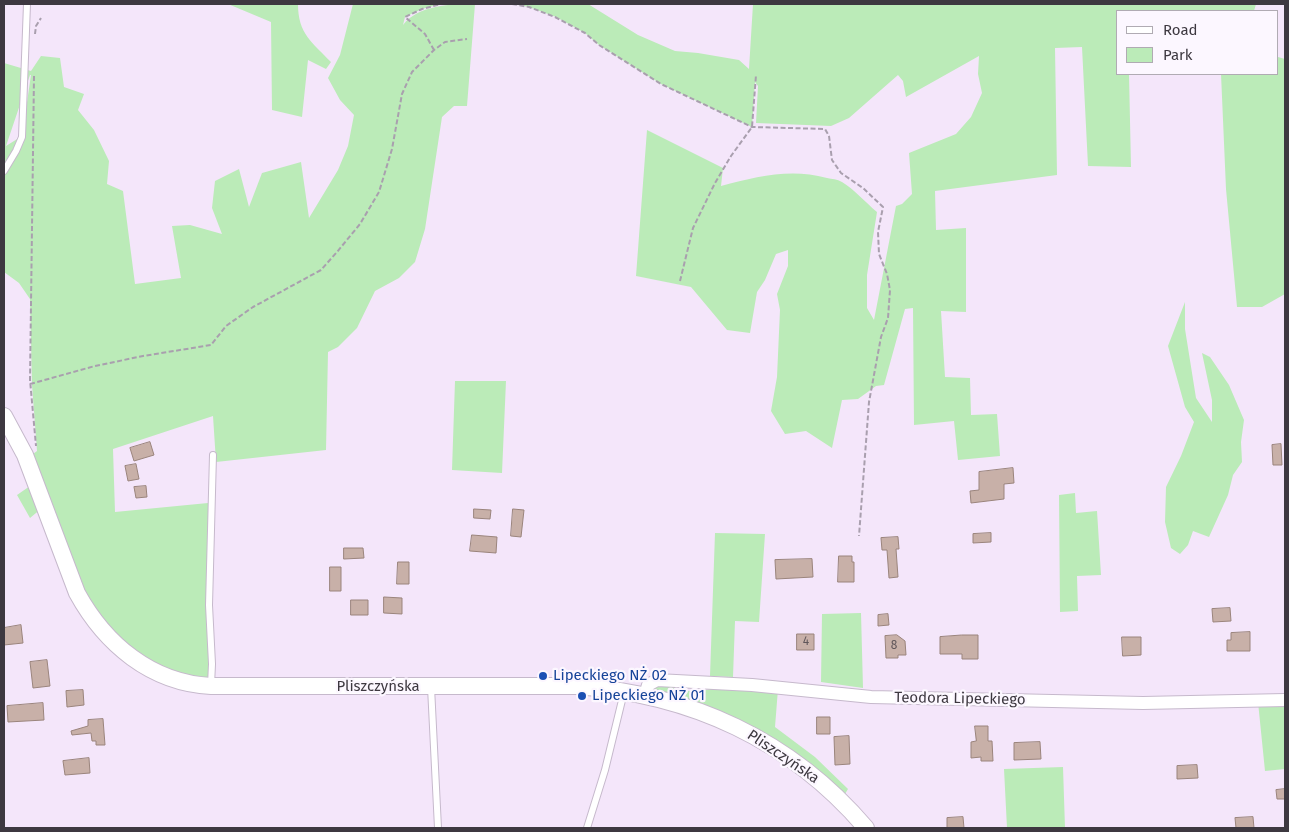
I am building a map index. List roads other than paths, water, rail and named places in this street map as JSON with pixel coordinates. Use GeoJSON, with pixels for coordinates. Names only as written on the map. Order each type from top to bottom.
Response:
{"type":"FeatureCollection","features":[{"type":"Feature","properties":{"kind":"street","name":"Pliszczyńska"},"geometry":{"type":"LineString","coordinates":[[4,416],[25,455],[77,593],[94,621],[118,647],[147,668],[178,681],[211,686],[576,686],[645,695],[717,718],[769,745],[826,786],[866,828]]}},
{"type":"Feature","properties":{"kind":"street","name":"Teodora Lipeckiego"},"geometry":{"type":"LineString","coordinates":[[645,695],[648,685],[657,680],[752,685],[871,697],[1144,703],[1285,700]]}},
{"type":"Feature","properties":{"kind":"lane"},"geometry":{"type":"LineString","coordinates":[[4,171],[22,137],[27,4]]}},
{"type":"Feature","properties":{"kind":"lane"},"geometry":{"type":"LineString","coordinates":[[211,686],[212,664],[209,605],[213,455]]}},
{"type":"Feature","properties":{"kind":"lane"},"geometry":{"type":"LineString","coordinates":[[432,686],[438,828]]}},
{"type":"Feature","properties":{"kind":"lane"},"geometry":{"type":"LineString","coordinates":[[587,828],[605,770],[624,691]]}},
{"type":"Feature","properties":{"kind":"place","name":"Lipeckiego NŻ 02"},"geometry":{"type":"Point","coordinates":[543,676]}},
{"type":"Feature","properties":{"kind":"place","name":"Lipeckiego NŻ 01"},"geometry":{"type":"Point","coordinates":[582,696]}}]}
